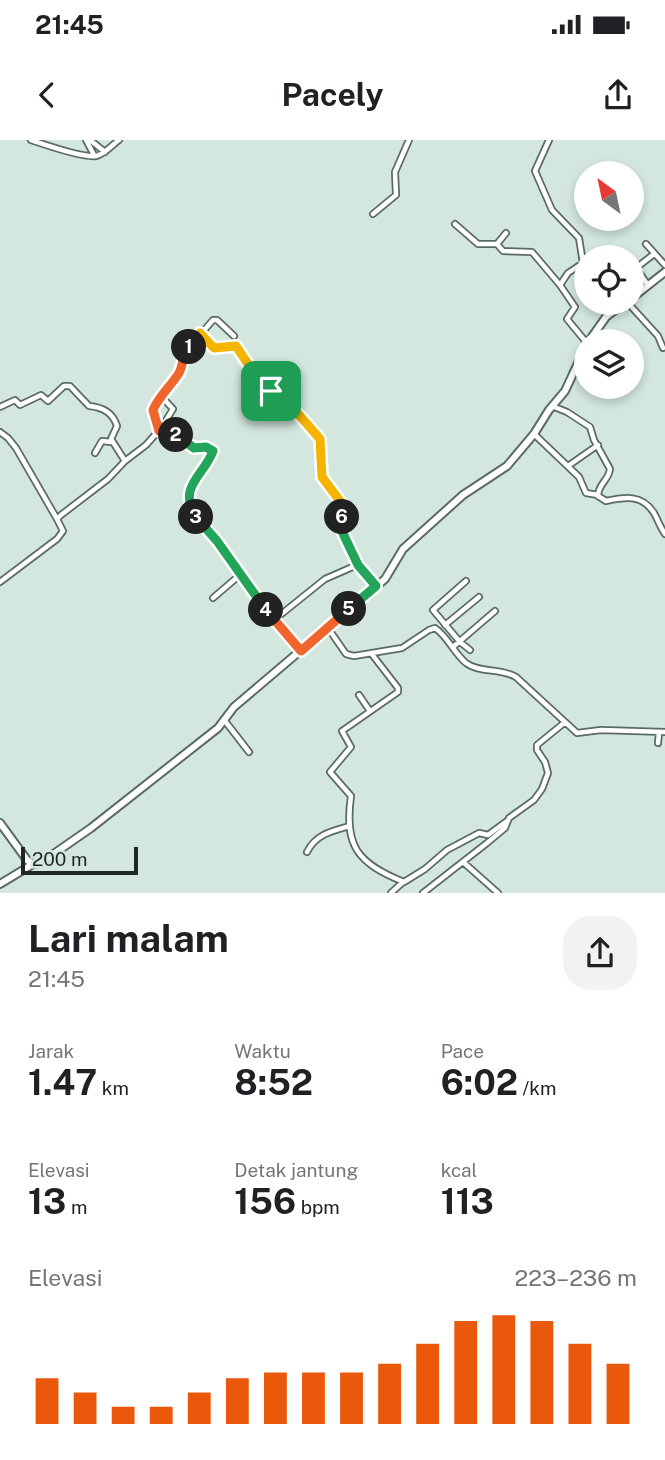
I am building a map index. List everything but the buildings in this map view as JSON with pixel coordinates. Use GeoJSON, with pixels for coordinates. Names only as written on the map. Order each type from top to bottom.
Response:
{"type":"FeatureCollection","features":[{"type":"Feature","properties":{"kind":"street"},"geometry":{"type":"LineString","coordinates":[[31,140],[78,155],[94,156],[105,152],[119,140]]}},
{"type":"Feature","properties":{"kind":"street"},"geometry":{"type":"LineString","coordinates":[[88,140],[94,156]]}},
{"type":"Feature","properties":{"kind":"street"},"geometry":{"type":"LineString","coordinates":[[88,140],[105,152]]}},
{"type":"Feature","properties":{"kind":"street"},"geometry":{"type":"LineString","coordinates":[[373,214],[396,195],[394,177],[409,140]]}},
{"type":"Feature","properties":{"kind":"street"},"geometry":{"type":"LineString","coordinates":[[549,140],[536,168],[536,174],[552,210],[579,238],[583,262],[568,273],[560,285]]}},
{"type":"Feature","properties":{"kind":"street"},"geometry":{"type":"LineString","coordinates":[[455,224],[478,244],[497,244],[506,253],[532,252],[575,307],[566,319],[575,329]]}},
{"type":"Feature","properties":{"kind":"street"},"geometry":{"type":"LineString","coordinates":[[497,244],[506,233]]}},
{"type":"Feature","properties":{"kind":"street"},"geometry":{"type":"LineString","coordinates":[[646,244],[665,265]]}},
{"type":"Feature","properties":{"kind":"street"},"geometry":{"type":"LineString","coordinates":[[648,285],[636,268],[654,254]]}},
{"type":"Feature","properties":{"kind":"street"},"geometry":{"type":"LineString","coordinates":[[644,288],[665,272]]}},
{"type":"Feature","properties":{"kind":"street"},"geometry":{"type":"LineString","coordinates":[[597,329],[609,315]]}},
{"type":"Feature","properties":{"kind":"street"},"geometry":{"type":"LineString","coordinates":[[638,315],[658,336],[663,348]]}},
{"type":"Feature","properties":{"kind":"street"},"geometry":{"type":"LineString","coordinates":[[234,337],[215,319],[200,333],[183,356],[179,372],[153,410],[161,429],[194,448],[206,447],[213,451],[190,487],[191,506],[196,517],[217,541],[274,620],[301,651]]}},
{"type":"Feature","properties":{"kind":"street"},"geometry":{"type":"LineString","coordinates":[[200,333],[214,348],[236,346],[260,382],[282,397],[320,439],[322,477],[346,509],[338,523],[358,565],[376,586]]}},
{"type":"Feature","properties":{"kind":"street"},"geometry":{"type":"LineString","coordinates":[[0,884],[33,864],[44,861],[91,828],[225,720],[234,707],[387,577],[403,549],[463,495],[504,469],[534,434],[567,388],[574,372]]}},
{"type":"Feature","properties":{"kind":"street"},"geometry":{"type":"LineString","coordinates":[[0,407],[15,400],[20,405],[41,395],[48,401],[68,385],[89,406],[100,407],[115,419],[117,426],[111,436],[112,442],[125,461]]}},
{"type":"Feature","properties":{"kind":"street"},"geometry":{"type":"LineString","coordinates":[[57,519],[108,480],[161,429],[173,407],[161,396]]}},
{"type":"Feature","properties":{"kind":"street"},"geometry":{"type":"LineString","coordinates":[[552,406],[590,427],[610,469],[600,486],[598,496]]}},
{"type":"Feature","properties":{"kind":"street"},"geometry":{"type":"LineString","coordinates":[[0,432],[16,448],[63,531],[0,582]]}},
{"type":"Feature","properties":{"kind":"street"},"geometry":{"type":"LineString","coordinates":[[534,434],[579,477],[586,493],[606,501],[626,497],[638,498],[654,514],[665,534]]}},
{"type":"Feature","properties":{"kind":"street"},"geometry":{"type":"LineString","coordinates":[[95,453],[102,441],[112,442]]}},
{"type":"Feature","properties":{"kind":"street"},"geometry":{"type":"LineString","coordinates":[[568,466],[598,445]]}},
{"type":"Feature","properties":{"kind":"street"},"geometry":{"type":"LineString","coordinates":[[274,620],[326,579],[358,565]]}},
{"type":"Feature","properties":{"kind":"street"},"geometry":{"type":"LineString","coordinates":[[213,598],[241,574]]}},
{"type":"Feature","properties":{"kind":"street"},"geometry":{"type":"LineString","coordinates":[[466,581],[433,609],[470,650]]}},
{"type":"Feature","properties":{"kind":"street"},"geometry":{"type":"LineString","coordinates":[[445,625],[479,597]]}},
{"type":"Feature","properties":{"kind":"street"},"geometry":{"type":"LineString","coordinates":[[453,647],[495,611]]}},
{"type":"Feature","properties":{"kind":"street"},"geometry":{"type":"LineString","coordinates":[[328,628],[349,656],[402,648],[433,628],[439,631],[468,664],[503,671],[516,677],[564,723],[580,734],[601,730],[662,733],[658,743]]}},
{"type":"Feature","properties":{"kind":"street"},"geometry":{"type":"LineString","coordinates":[[371,653],[398,690],[342,732],[351,747],[330,770],[350,793],[352,844],[362,858],[404,882]]}},
{"type":"Feature","properties":{"kind":"street"},"geometry":{"type":"LineString","coordinates":[[359,695],[370,711]]}},
{"type":"Feature","properties":{"kind":"street"},"geometry":{"type":"LineString","coordinates":[[225,720],[249,752]]}},
{"type":"Feature","properties":{"kind":"street"},"geometry":{"type":"LineString","coordinates":[[391,893],[447,850],[479,833],[488,835],[534,800],[548,774],[536,748],[548,734],[564,723]]}},
{"type":"Feature","properties":{"kind":"street"},"geometry":{"type":"LineString","coordinates":[[423,893],[505,828],[507,821]]}},
{"type":"Feature","properties":{"kind":"street"},"geometry":{"type":"LineString","coordinates":[[1,826],[33,864]]}},
{"type":"Feature","properties":{"kind":"street"},"geometry":{"type":"LineString","coordinates":[[307,852],[315,839],[350,826]]}},
{"type":"Feature","properties":{"kind":"street"},"geometry":{"type":"LineString","coordinates":[[463,862],[498,893]]}},
{"type":"Feature","properties":{"kind":"route"},"geometry":{"type":"LineString","coordinates":[[200,333],[214,348],[236,346],[260,382],[271,391],[282,397],[320,439],[322,477],[346,509],[338,523],[358,565],[376,586],[301,651],[258,601],[193,511],[189,499],[190,487],[213,451],[206,447],[191,447],[162,427],[159,431],[153,410],[179,372],[181,360],[200,333]]}}]}
